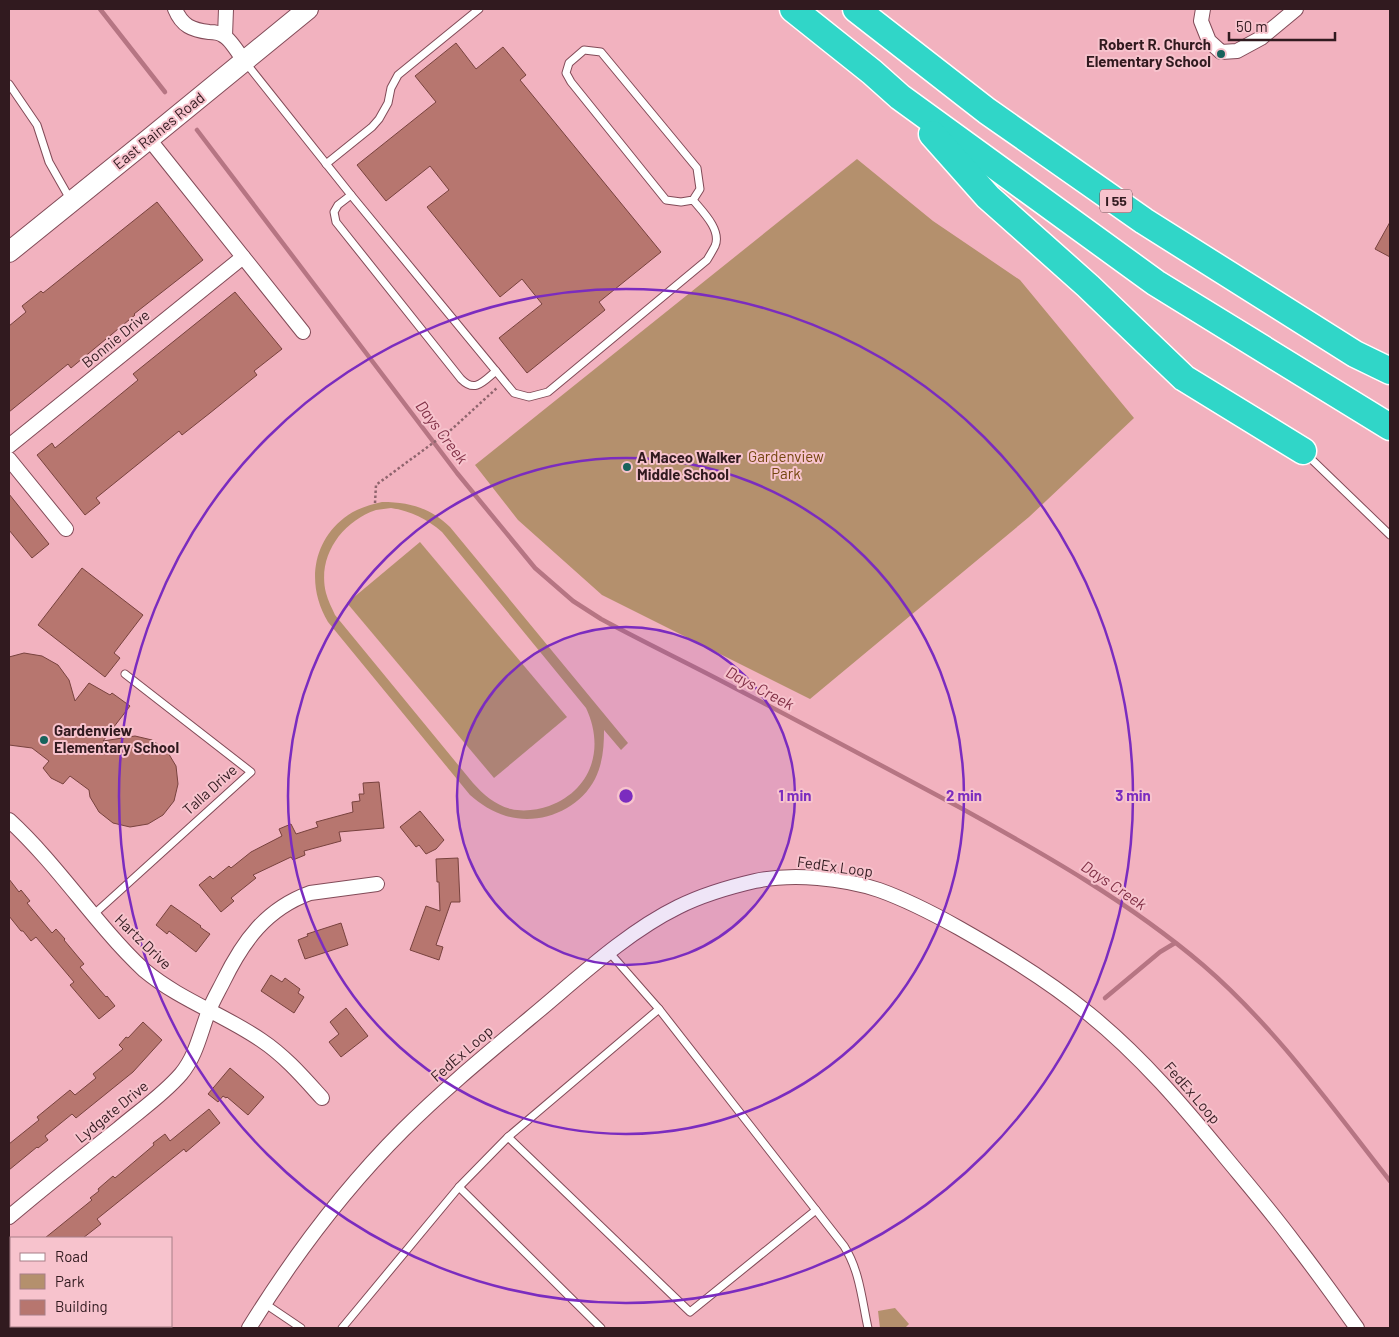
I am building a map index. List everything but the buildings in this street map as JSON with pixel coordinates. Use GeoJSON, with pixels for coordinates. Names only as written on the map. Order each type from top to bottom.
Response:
{"type":"FeatureCollection","features":[{"type":"Feature","properties":{"kind":"highway"},"geometry":{"type":"LineString","coordinates":[[793,9],[872,72],[900,97],[1156,283],[1390,427]]}},
{"type":"Feature","properties":{"kind":"highway","name":"I 55"},"geometry":{"type":"LineString","coordinates":[[856,9],[987,111],[1144,221],[1355,354],[1390,371]]}},
{"type":"Feature","properties":{"kind":"highway"},"geometry":{"type":"LineString","coordinates":[[900,97],[988,197],[1088,286],[1184,378],[1303,451]]}},
{"type":"Feature","properties":{"kind":"main road","name":"East Raines Road"},"geometry":{"type":"LineString","coordinates":[[9,252],[308,9]]}},
{"type":"Feature","properties":{"kind":"street"},"geometry":{"type":"LineString","coordinates":[[175,9],[181,21],[188,27],[197,31],[225,36],[244,61]]}},
{"type":"Feature","properties":{"kind":"street"},"geometry":{"type":"LineString","coordinates":[[225,36],[226,9]]}},
{"type":"Feature","properties":{"kind":"street"},"geometry":{"type":"LineString","coordinates":[[1203,9],[1201,21],[1209,41],[1221,52],[1237,51],[1261,38],[1296,9]]}},
{"type":"Feature","properties":{"kind":"street"},"geometry":{"type":"LineString","coordinates":[[150,139],[303,332]]}},
{"type":"Feature","properties":{"kind":"street","name":"Bonnie Drive"},"geometry":{"type":"LineString","coordinates":[[9,446],[243,257]]}},
{"type":"Feature","properties":{"kind":"street"},"geometry":{"type":"LineString","coordinates":[[9,459],[66,529]]}},
{"type":"Feature","properties":{"kind":"street","name":"Hartz Drive"},"geometry":{"type":"LineString","coordinates":[[9,820],[37,848],[93,916],[142,968],[179,995],[243,1029],[276,1051],[322,1098]]}},
{"type":"Feature","properties":{"kind":"street","name":"FedEx Loop"},"geometry":{"type":"LineString","coordinates":[[249,1328],[264,1303],[340,1199],[401,1132],[454,1081],[610,952],[647,924],[678,907],[709,894],[760,880],[788,877],[811,878],[877,889],[948,922],[1030,970],[1061,992],[1114,1035],[1182,1104],[1294,1242],[1357,1328]]}},
{"type":"Feature","properties":{"kind":"street","name":"Lydgate Drive"},"geometry":{"type":"LineString","coordinates":[[9,1217],[171,1085],[189,1063],[196,1049],[209,1011],[233,961],[252,934],[275,911],[310,892],[376,884]]}},
{"type":"Feature","properties":{"kind":"lane"},"geometry":{"type":"LineString","coordinates":[[326,164],[379,119],[388,103],[391,88],[401,72],[479,9]]}},
{"type":"Feature","properties":{"kind":"lane"},"geometry":{"type":"LineString","coordinates":[[584,50],[601,52],[697,168],[700,189],[693,200],[681,202],[666,200],[571,82],[566,73],[569,63],[584,50]]}},
{"type":"Feature","properties":{"kind":"lane"},"geometry":{"type":"LineString","coordinates":[[244,61],[351,195],[514,393],[529,397],[548,392],[707,260],[716,244],[715,230],[693,200]]}},
{"type":"Feature","properties":{"kind":"lane"},"geometry":{"type":"LineString","coordinates":[[9,84],[36,125],[49,162],[72,202]]}},
{"type":"Feature","properties":{"kind":"lane"},"geometry":{"type":"LineString","coordinates":[[351,195],[338,205],[334,212],[336,222],[460,379],[466,384],[479,385],[496,371]]}},
{"type":"Feature","properties":{"kind":"lane"},"geometry":{"type":"LineString","coordinates":[[1303,451],[1390,535]]}},
{"type":"Feature","properties":{"kind":"lane","name":"Talla Drive"},"geometry":{"type":"LineString","coordinates":[[93,916],[251,772],[125,674]]}},
{"type":"Feature","properties":{"kind":"lane"},"geometry":{"type":"LineString","coordinates":[[610,952],[659,1009],[852,1258],[868,1328]]}},
{"type":"Feature","properties":{"kind":"lane"},"geometry":{"type":"LineString","coordinates":[[342,1328],[459,1186],[508,1137],[659,1009]]}},
{"type":"Feature","properties":{"kind":"lane"},"geometry":{"type":"LineString","coordinates":[[508,1137],[690,1312],[816,1210]]}},
{"type":"Feature","properties":{"kind":"lane"},"geometry":{"type":"LineString","coordinates":[[459,1186],[600,1328]]}},
{"type":"Feature","properties":{"kind":"lane"},"geometry":{"type":"LineString","coordinates":[[264,1303],[301,1328]]}},
{"type":"Feature","properties":{"kind":"path"},"geometry":{"type":"LineString","coordinates":[[375,503],[376,485],[452,429],[504,381]]}},
{"type":"Feature","properties":{"kind":"green space","name":"Gardenview Park"},"geometry":{"type":"Polygon","coordinates":[[[857,159],[933,221],[1020,280],[1134,418],[1029,517],[810,699],[602,595],[518,520],[475,465],[857,159]]]}},
{"type":"Feature","properties":{"kind":"green space"},"geometry":{"type":"Polygon","coordinates":[[[382,502],[402,503],[419,507],[435,515],[450,527],[628,743],[621,750],[604,730],[600,767],[595,779],[588,790],[569,807],[545,817],[519,819],[501,814],[478,802],[470,795],[328,622],[321,609],[315,581],[319,553],[333,528],[344,518],[357,510],[382,502]],[[391,508],[376,510],[363,516],[342,532],[334,543],[325,567],[324,580],[327,596],[335,615],[473,783],[486,795],[500,805],[520,810],[549,806],[564,799],[576,790],[585,779],[591,766],[594,738],[592,723],[586,708],[442,532],[418,516],[391,508]]]}},
{"type":"Feature","properties":{"kind":"green space"},"geometry":{"type":"Polygon","coordinates":[[[420,542],[567,717],[494,778],[347,603],[420,542]]]}},
{"type":"Feature","properties":{"kind":"green space"},"geometry":{"type":"Polygon","coordinates":[[[895,1308],[909,1324],[905,1328],[880,1328],[878,1311],[895,1308]]]}},
{"type":"Feature","properties":{"kind":"waterway","name":"Days Creek"},"geometry":{"type":"LineString","coordinates":[[100,9],[165,92]]}},
{"type":"Feature","properties":{"kind":"waterway","name":"Days Creek"},"geometry":{"type":"LineString","coordinates":[[197,130],[457,473],[535,568],[573,601],[601,619],[770,706],[959,807],[1054,861],[1146,920],[1203,965],[1254,1014],[1324,1096],[1390,1181]]}},
{"type":"Feature","properties":{"kind":"waterway"},"geometry":{"type":"LineString","coordinates":[[1105,998],[1160,952],[1175,943]]}},
{"type":"Feature","properties":{"kind":"place","name":"Robert R. Church Elementary School"},"geometry":{"type":"Point","coordinates":[1221,54]}},
{"type":"Feature","properties":{"kind":"place","name":"A Maceo Walker Middle School"},"geometry":{"type":"Point","coordinates":[627,467]}},
{"type":"Feature","properties":{"kind":"place","name":"Gardenview Elementary School"},"geometry":{"type":"Point","coordinates":[44,740]}}]}
